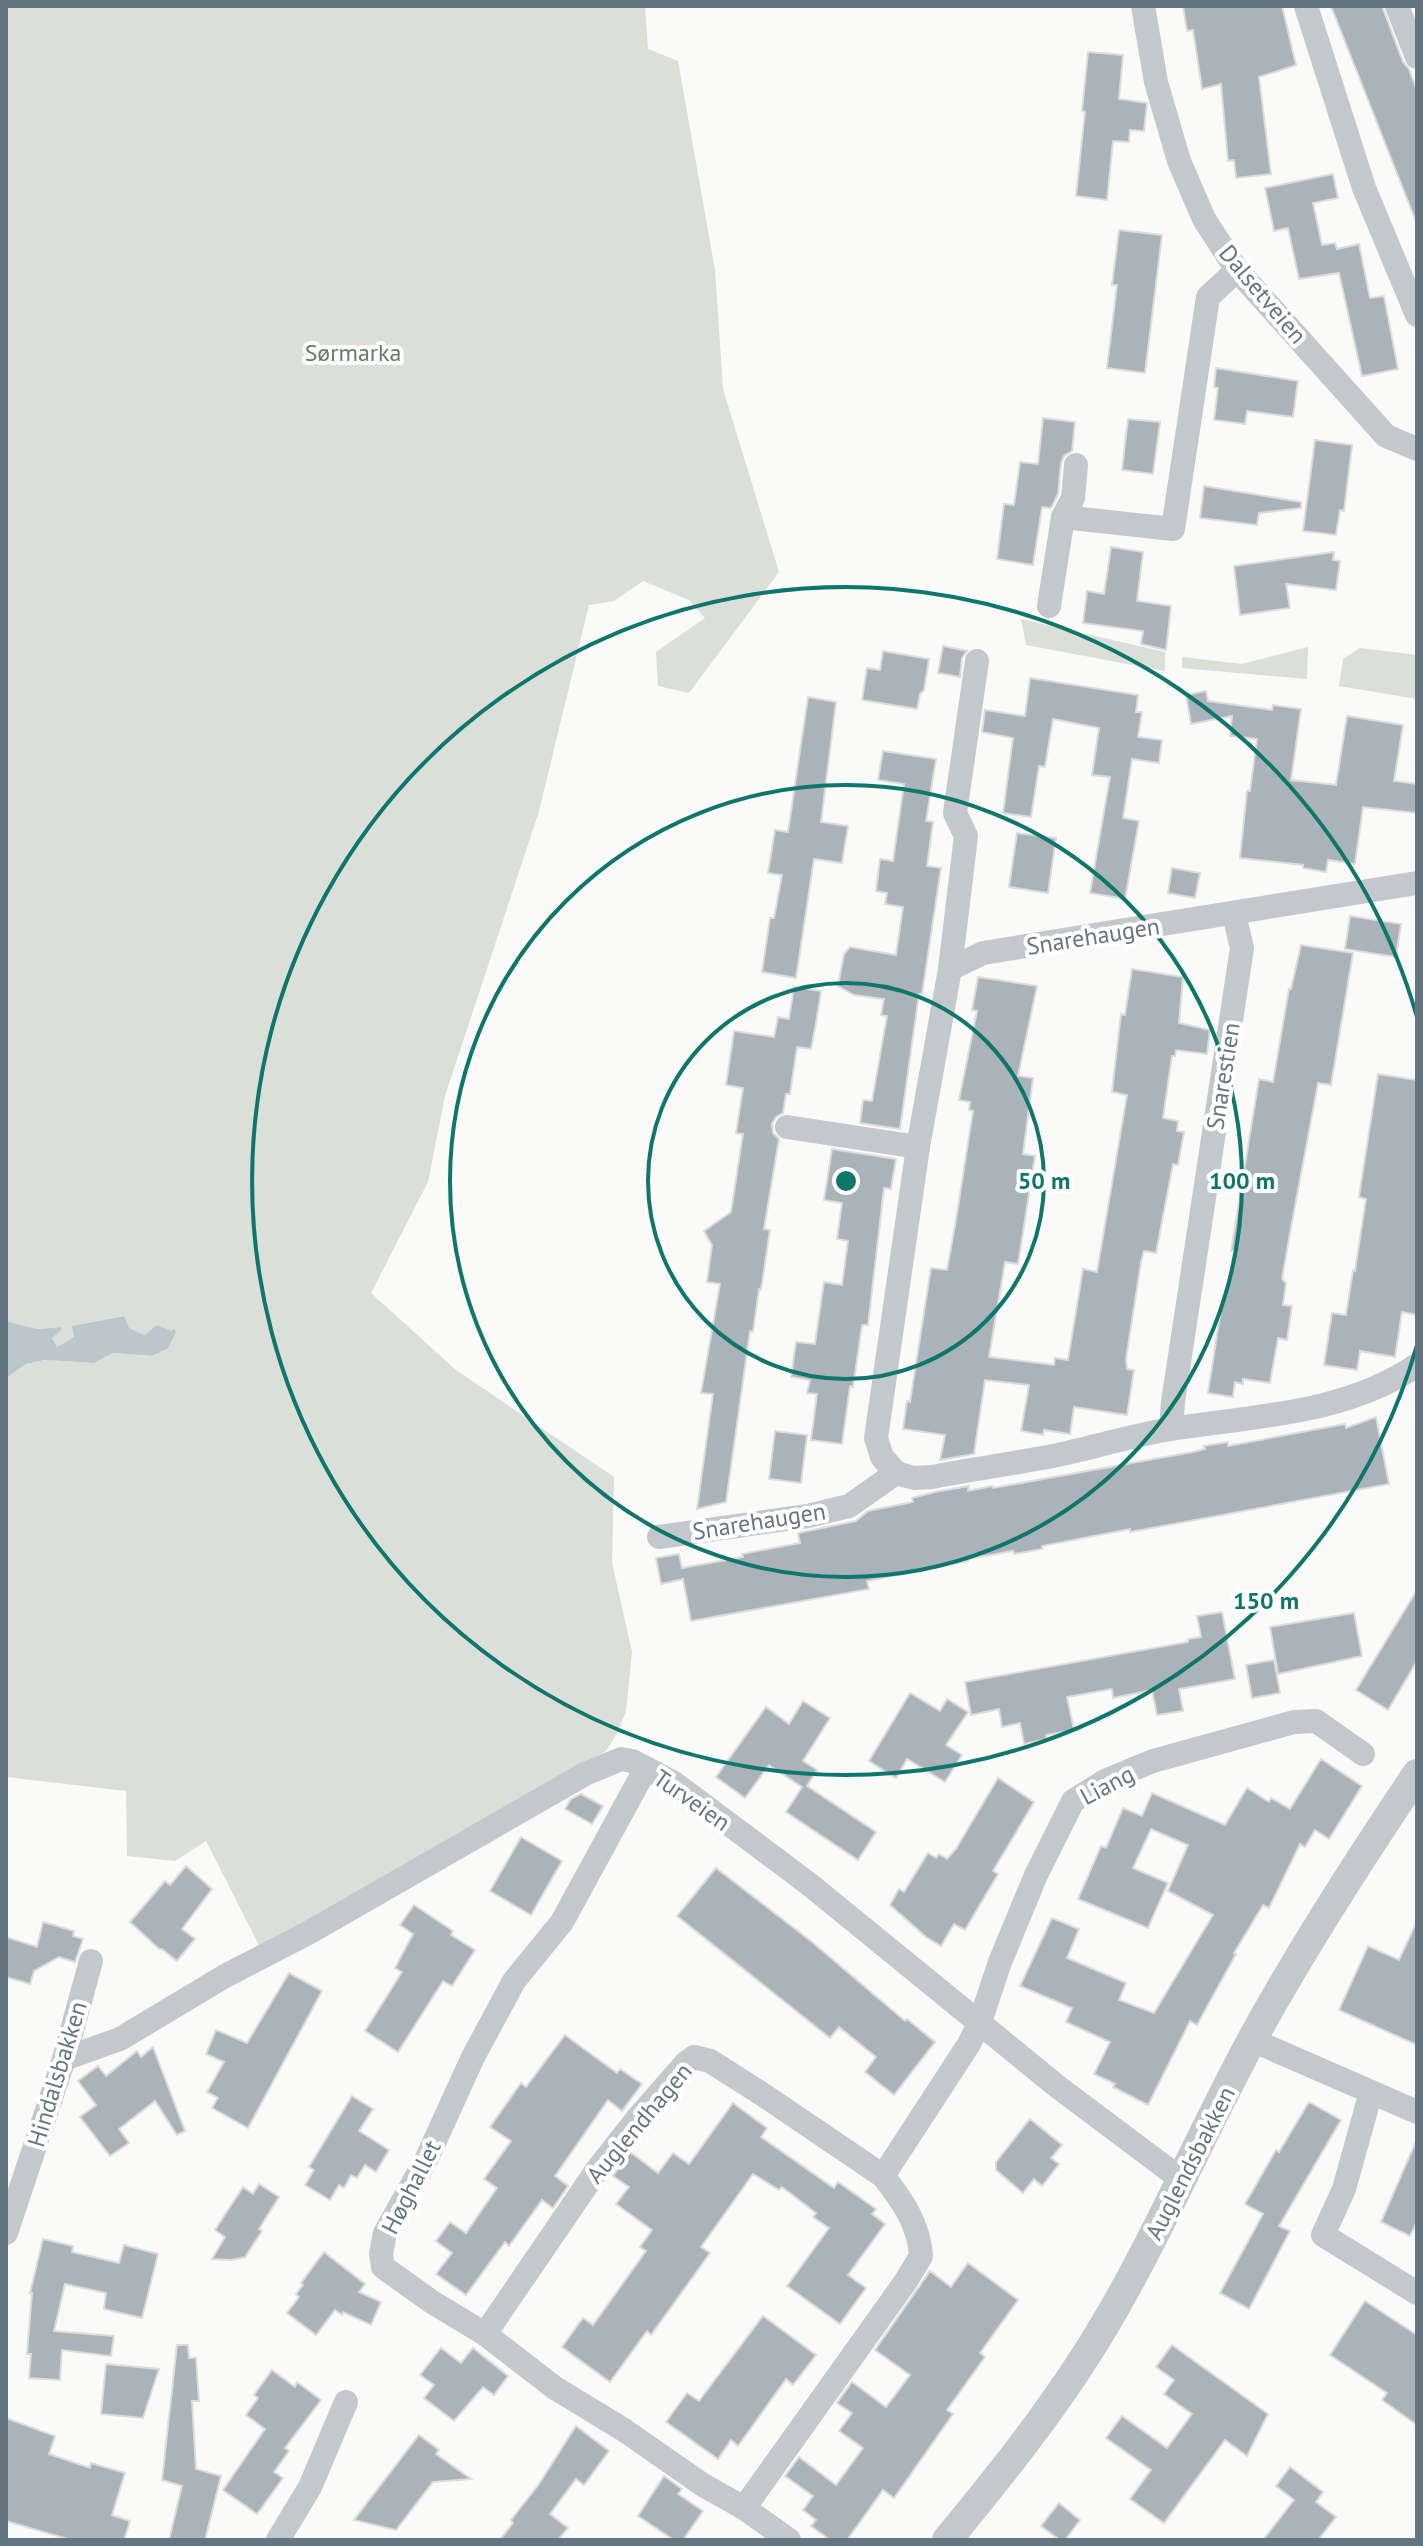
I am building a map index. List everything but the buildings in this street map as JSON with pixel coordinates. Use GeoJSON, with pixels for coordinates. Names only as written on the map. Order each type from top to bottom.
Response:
{"type":"FeatureCollection","features":[{"type":"Feature","properties":{"kind":"street","name":"Dalsetveien"},"geometry":{"type":"LineString","coordinates":[[1143,6],[1156,82],[1179,161],[1204,219],[1237,270],[1386,436],[1417,449]]}},
{"type":"Feature","properties":{"kind":"street"},"geometry":{"type":"LineString","coordinates":[[1306,6],[1364,188],[1417,315]]}},
{"type":"Feature","properties":{"kind":"street"},"geometry":{"type":"LineString","coordinates":[[1397,6],[1417,57]]}},
{"type":"Feature","properties":{"kind":"street"},"geometry":{"type":"LineString","coordinates":[[1063,517],[1173,529],[1208,297],[1237,270]]}},
{"type":"Feature","properties":{"kind":"street"},"geometry":{"type":"LineString","coordinates":[[1049,606],[1063,517],[1073,498],[1076,465]]}},
{"type":"Feature","properties":{"kind":"street"},"geometry":{"type":"LineString","coordinates":[[977,661],[955,813],[966,836],[950,969],[918,1147],[876,1438],[882,1457],[896,1473],[914,1478],[932,1477],[1057,1455],[1171,1429],[1232,1422],[1341,1400],[1400,1376],[1417,1365]]}},
{"type":"Feature","properties":{"kind":"street","name":"Snarehaugen"},"geometry":{"type":"LineString","coordinates":[[950,969],[983,953],[1417,883]]}},
{"type":"Feature","properties":{"kind":"street","name":"Snarestien"},"geometry":{"type":"LineString","coordinates":[[1171,1429],[1242,948],[1234,914]]}},
{"type":"Feature","properties":{"kind":"street"},"geometry":{"type":"LineString","coordinates":[[787,1127],[918,1147]]}},
{"type":"Feature","properties":{"kind":"street","name":"Snarehaugen"},"geometry":{"type":"LineString","coordinates":[[659,1537],[808,1516],[849,1506],[896,1473]]}},
{"type":"Feature","properties":{"kind":"street","name":"Liang"},"geometry":{"type":"LineString","coordinates":[[980,2022],[1000,1962],[1036,1875],[1073,1801],[1107,1780],[1153,1761],[1294,1722],[1316,1721],[1363,1754]]}},
{"type":"Feature","properties":{"kind":"street","name":"Turveien"},"geometry":{"type":"LineString","coordinates":[[64,2059],[120,2039],[225,1976],[308,1933],[610,1762],[621,1759],[632,1761],[674,1783],[809,1884],[1058,2087],[1182,2180]]}},
{"type":"Feature","properties":{"kind":"street","name":"Høghallet"},"geometry":{"type":"LineString","coordinates":[[646,1768],[562,1922],[514,1981],[468,2066],[427,2158],[385,2233],[381,2254],[383,2267],[485,2334],[555,2388],[789,2540]]}},
{"type":"Feature","properties":{"kind":"street","name":"Auglendsbakken"},"geometry":{"type":"LineString","coordinates":[[947,2540],[1019,2451],[1104,2327],[1252,2040],[1335,1896],[1414,1786]]}},
{"type":"Feature","properties":{"kind":"street","name":"Hindalsbakken"},"geometry":{"type":"LineString","coordinates":[[6,2233],[64,2059],[91,1961]]}},
{"type":"Feature","properties":{"kind":"street"},"geometry":{"type":"LineString","coordinates":[[883,2176],[969,2044],[980,2022]]}},
{"type":"Feature","properties":{"kind":"street"},"geometry":{"type":"LineString","coordinates":[[1252,2040],[1417,2112]]}},
{"type":"Feature","properties":{"kind":"street","name":"Auglendhagen"},"geometry":{"type":"LineString","coordinates":[[485,2334],[597,2170],[637,2119],[694,2057],[710,2061],[883,2176],[916,2227],[921,2256],[744,2508]]}},
{"type":"Feature","properties":{"kind":"street"},"geometry":{"type":"LineString","coordinates":[[1371,2092],[1344,2189],[1323,2235],[1417,2293]]}},
{"type":"Feature","properties":{"kind":"street"},"geometry":{"type":"LineString","coordinates":[[278,2540],[310,2487],[346,2402]]}},
{"type":"Feature","properties":{"kind":"green space","name":"Sørmarka"},"geometry":{"type":"Polygon","coordinates":[[[6,6],[645,6],[648,49],[678,61],[715,270],[723,389],[779,572],[689,693],[658,686],[656,652],[705,618],[689,600],[643,581],[614,601],[589,605],[539,811],[445,1096],[428,1182],[371,1293],[456,1370],[614,1477],[612,1563],[632,1652],[626,1711],[606,1751],[260,1947],[206,1841],[175,1861],[127,1856],[126,1791],[6,1777],[6,1378],[26,1364],[46,1360],[94,1363],[113,1353],[152,1356],[171,1332],[145,1335],[128,1328],[123,1316],[73,1326],[74,1337],[57,1347],[52,1337],[61,1327],[38,1329],[6,1321],[6,6]]]}},
{"type":"Feature","properties":{"kind":"green space"},"geometry":{"type":"Polygon","coordinates":[[[1021,619],[1165,652],[1165,671],[1026,645],[1021,619]]]}},
{"type":"Feature","properties":{"kind":"green space"},"geometry":{"type":"Polygon","coordinates":[[[1308,647],[1307,679],[1182,668],[1182,657],[1242,664],[1308,647]]]}},
{"type":"Feature","properties":{"kind":"green space"},"geometry":{"type":"Polygon","coordinates":[[[1360,648],[1417,655],[1417,699],[1339,686],[1343,659],[1360,648]]]}},
{"type":"Feature","properties":{"kind":"shaded area"},"geometry":{"type":"Polygon","coordinates":[[[124,1316],[129,1328],[145,1335],[157,1325],[171,1331],[174,1329],[176,1332],[168,1348],[152,1356],[113,1353],[94,1363],[45,1360],[26,1364],[6,1378],[6,1321],[38,1329],[61,1327],[52,1338],[57,1347],[74,1337],[72,1326],[124,1316]]]}}]}
